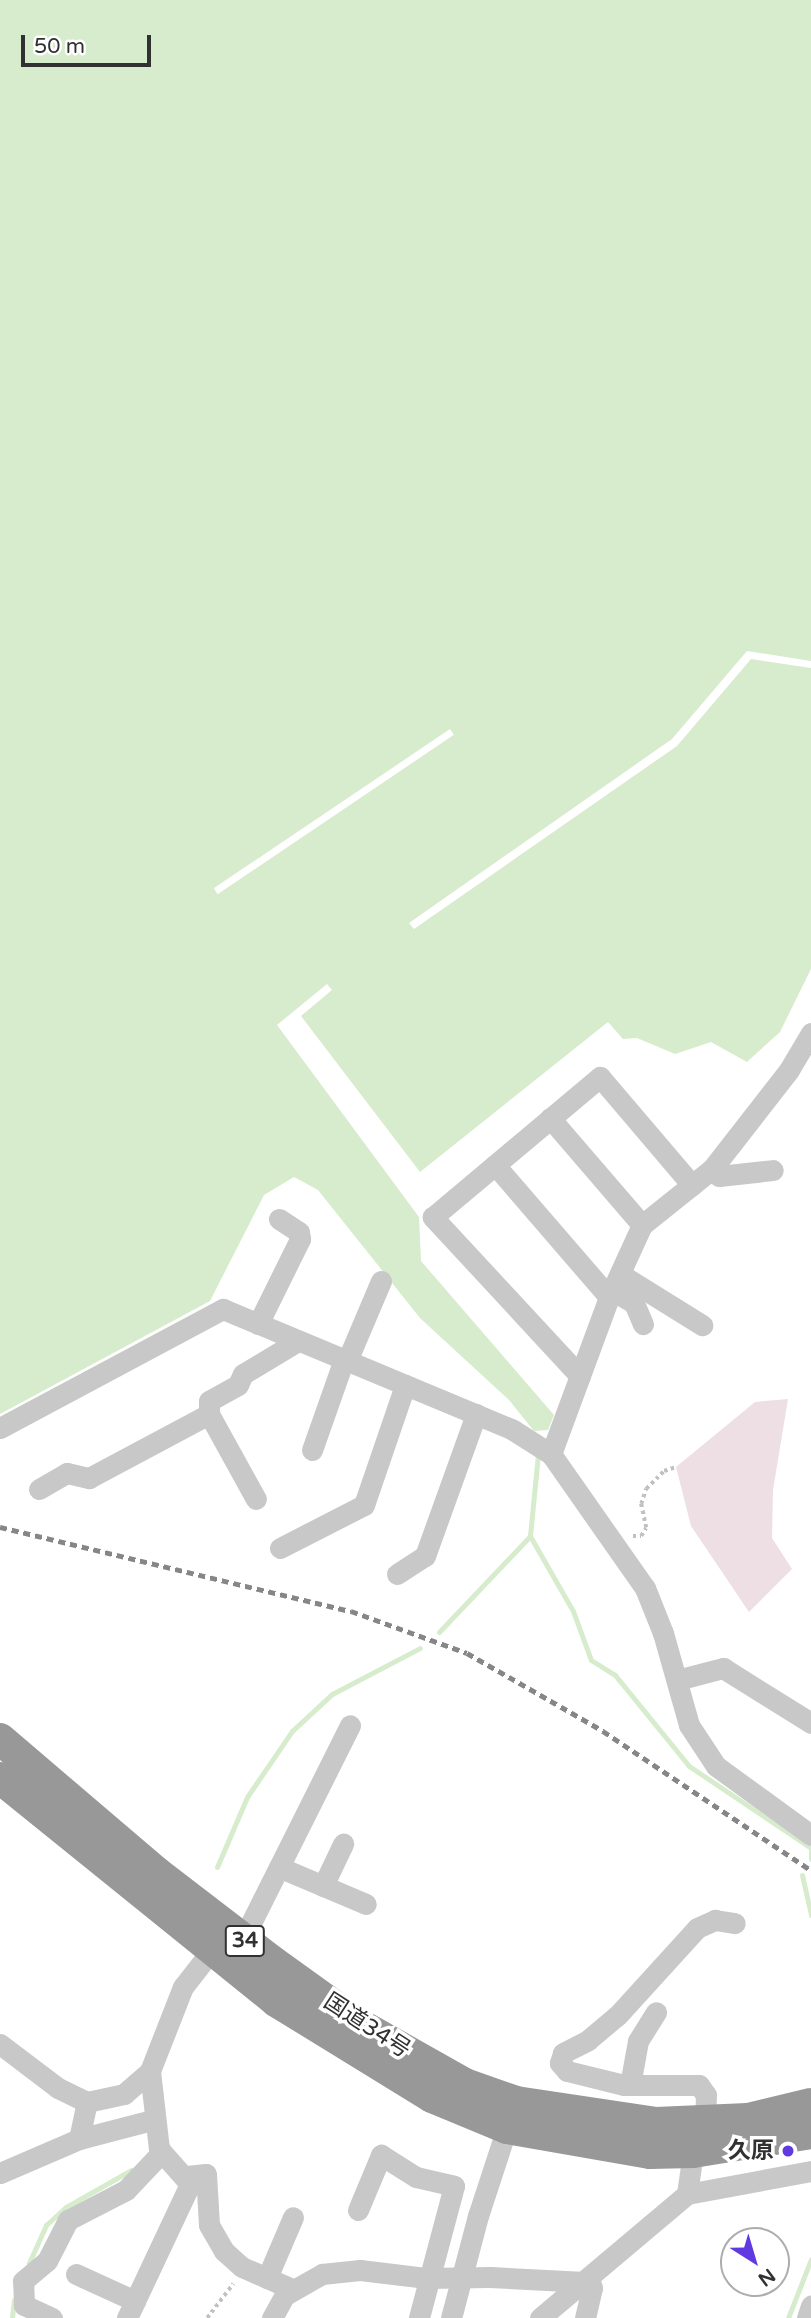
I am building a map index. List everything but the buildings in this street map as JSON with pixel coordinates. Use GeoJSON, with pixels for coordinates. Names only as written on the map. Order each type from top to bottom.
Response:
{"type":"FeatureCollection","features":[{"type":"Feature","properties":{"kind":"highway","name":"国道34号"},"geometry":{"type":"LineString","coordinates":[[0,1740],[228,1939],[276,2001],[432,2097],[512,2115],[649,2153],[693,2152],[811,2133]]}},
{"type":"Feature","properties":{"kind":"highway","name":"国道34号"},"geometry":{"type":"LineString","coordinates":[[0,1777],[228,1939]]}},
{"type":"Feature","properties":{"kind":"highway","name":"国道34号"},"geometry":{"type":"LineString","coordinates":[[512,2115],[705,2123],[811,2104]]}},
{"type":"Feature","properties":{"kind":"street"},"geometry":{"type":"LineString","coordinates":[[550,1453],[614,1287],[642,1225],[712,1169],[789,1070],[811,1033]]}},
{"type":"Feature","properties":{"kind":"street"},"geometry":{"type":"LineString","coordinates":[[580,1376],[433,1217],[600,1077],[692,1185]]}},
{"type":"Feature","properties":{"kind":"street"},"geometry":{"type":"LineString","coordinates":[[550,1118],[642,1225]]}},
{"type":"Feature","properties":{"kind":"street"},"geometry":{"type":"LineString","coordinates":[[495,1165],[614,1287],[634,1303],[643,1324]]}},
{"type":"Feature","properties":{"kind":"street"},"geometry":{"type":"LineString","coordinates":[[712,1169],[719,1176],[773,1170]]}},
{"type":"Feature","properties":{"kind":"street"},"geometry":{"type":"LineString","coordinates":[[258,1324],[300,1239],[299,1232],[279,1219]]}},
{"type":"Feature","properties":{"kind":"street"},"geometry":{"type":"LineString","coordinates":[[312,1450],[346,1360],[381,1281]]}},
{"type":"Feature","properties":{"kind":"street"},"geometry":{"type":"LineString","coordinates":[[614,1287],[702,1325]]}},
{"type":"Feature","properties":{"kind":"street"},"geometry":{"type":"LineString","coordinates":[[0,1428],[223,1309],[476,1414],[528,1440],[550,1453],[645,1588],[677,1680],[689,1725],[716,1766],[811,1835]]}},
{"type":"Feature","properties":{"kind":"street"},"geometry":{"type":"LineString","coordinates":[[256,1499],[209,1413],[209,1401],[238,1385],[243,1374],[298,1340]]}},
{"type":"Feature","properties":{"kind":"street"},"geometry":{"type":"LineString","coordinates":[[280,1548],[364,1505],[405,1385]]}},
{"type":"Feature","properties":{"kind":"street"},"geometry":{"type":"LineString","coordinates":[[39,1489],[67,1473],[89,1478],[209,1413]]}},
{"type":"Feature","properties":{"kind":"street"},"geometry":{"type":"LineString","coordinates":[[397,1574],[425,1556],[476,1414]]}},
{"type":"Feature","properties":{"kind":"street"},"geometry":{"type":"LineString","coordinates":[[677,1680],[723,1668],[811,1723]]}},
{"type":"Feature","properties":{"kind":"street"},"geometry":{"type":"LineString","coordinates":[[0,2044],[58,2088],[87,2102],[124,2094],[150,2071],[183,1987],[228,1939],[281,1868],[321,1776],[350,1725]]}},
{"type":"Feature","properties":{"kind":"street"},"geometry":{"type":"LineString","coordinates":[[323,1886],[343,1844]]}},
{"type":"Feature","properties":{"kind":"street"},"geometry":{"type":"LineString","coordinates":[[281,1868],[366,1904]]}},
{"type":"Feature","properties":{"kind":"street"},"geometry":{"type":"LineString","coordinates":[[705,2123],[706,2095],[699,2085],[630,2085],[567,2071],[560,2063],[563,2053],[589,2040],[617,2016],[696,1928],[715,1920],[735,1923]]}},
{"type":"Feature","properties":{"kind":"street"},"geometry":{"type":"LineString","coordinates":[[630,2085],[638,2041],[656,2012]]}},
{"type":"Feature","properties":{"kind":"street"},"geometry":{"type":"LineString","coordinates":[[76,2274],[131,2309],[190,2184],[187,2176],[162,2152],[152,2120],[156,2107],[150,2071]]}},
{"type":"Feature","properties":{"kind":"street"},"geometry":{"type":"LineString","coordinates":[[79,2139],[87,2102]]}},
{"type":"Feature","properties":{"kind":"street"},"geometry":{"type":"LineString","coordinates":[[451,2318],[478,2216],[512,2115]]}},
{"type":"Feature","properties":{"kind":"street"},"geometry":{"type":"LineString","coordinates":[[2,2170],[79,2139],[152,2120]]}},
{"type":"Feature","properties":{"kind":"street"},"geometry":{"type":"LineString","coordinates":[[52,2318],[24,2305],[23,2281],[47,2261],[68,2221],[126,2190],[162,2152]]}},
{"type":"Feature","properties":{"kind":"street"},"geometry":{"type":"LineString","coordinates":[[687,2194],[693,2152]]}},
{"type":"Feature","properties":{"kind":"street"},"geometry":{"type":"LineString","coordinates":[[358,2210],[381,2155],[416,2177],[454,2186],[426,2278],[419,2318]]}},
{"type":"Feature","properties":{"kind":"street"},"geometry":{"type":"LineString","coordinates":[[540,2318],[687,2194],[811,2171]]}},
{"type":"Feature","properties":{"kind":"street"},"geometry":{"type":"LineString","coordinates":[[187,2176],[206,2174],[209,2225],[224,2251],[245,2268],[292,2289]]}},
{"type":"Feature","properties":{"kind":"street"},"geometry":{"type":"LineString","coordinates":[[267,2278],[293,2217]]}},
{"type":"Feature","properties":{"kind":"street"},"geometry":{"type":"LineString","coordinates":[[272,2318],[292,2289],[322,2274],[360,2270],[426,2278],[490,2277],[587,2281]]}},
{"type":"Feature","properties":{"kind":"street"},"geometry":{"type":"LineString","coordinates":[[585,2318],[592,2288],[587,2281]]}},
{"type":"Feature","properties":{"kind":"street"},"geometry":{"type":"LineString","coordinates":[[807,2318],[811,2306]]}},
{"type":"Feature","properties":{"kind":"path"},"geometry":{"type":"LineString","coordinates":[[629,1533],[641,1536],[646,1528],[641,1504],[646,1489],[663,1471],[676,1467]]}},
{"type":"Feature","properties":{"kind":"path"},"geometry":{"type":"LineString","coordinates":[[207,2318],[245,2268]]}},
{"type":"Feature","properties":{"kind":"shaded area"},"geometry":{"type":"Polygon","coordinates":[[[0,0],[811,0],[811,661],[747,651],[672,739],[409,923],[414,929],[677,746],[751,659],[811,668],[811,969],[780,1032],[747,1062],[711,1042],[675,1054],[637,1038],[623,1039],[608,1022],[420,1172],[301,1016],[332,990],[327,984],[277,1025],[419,1217],[421,1261],[554,1415],[548,1430],[534,1431],[509,1400],[420,1318],[318,1190],[294,1177],[264,1195],[210,1301],[0,1414],[0,0]]]}},
{"type":"Feature","properties":{"kind":"shaded area"},"geometry":{"type":"Polygon","coordinates":[[[788,1399],[773,1490],[772,1538],[792,1569],[749,1612],[691,1526],[676,1467],[755,1402],[788,1399]]]}},
{"type":"Feature","properties":{"kind":"pier"},"geometry":{"type":"Polygon","coordinates":[[[450,729],[454,735],[218,894],[214,888],[450,729]]]}},
{"type":"Feature","properties":{"kind":"waterway"},"geometry":{"type":"LineString","coordinates":[[538,1454],[530,1536],[573,1611],[591,1660],[615,1675],[689,1766],[811,1848],[811,1859]]}},
{"type":"Feature","properties":{"kind":"waterway"},"geometry":{"type":"LineString","coordinates":[[439,1632],[530,1536]]}},
{"type":"Feature","properties":{"kind":"waterway"},"geometry":{"type":"LineString","coordinates":[[217,1867],[247,1797],[292,1731],[332,1694],[420,1648]]}},
{"type":"Feature","properties":{"kind":"waterway"},"geometry":{"type":"LineString","coordinates":[[802,1875],[811,1915]]}},
{"type":"Feature","properties":{"kind":"waterway"},"geometry":{"type":"LineString","coordinates":[[29,2263],[46,2225],[66,2207],[131,2170]]}},
{"type":"Feature","properties":{"kind":"waterway"},"geometry":{"type":"LineString","coordinates":[[788,2318],[811,2259]]}},
{"type":"Feature","properties":{"kind":"waterway"},"geometry":{"type":"LineString","coordinates":[[12,2318],[14,2300]]}},
{"type":"Feature","properties":{"kind":"railway"},"geometry":{"type":"LineString","coordinates":[[0,1527],[351,1611],[467,1653],[603,1731],[811,1870]]}},
{"type":"Feature","properties":{"kind":"place","name":"久原"},"geometry":{"type":"Point","coordinates":[788,2151]}}]}
